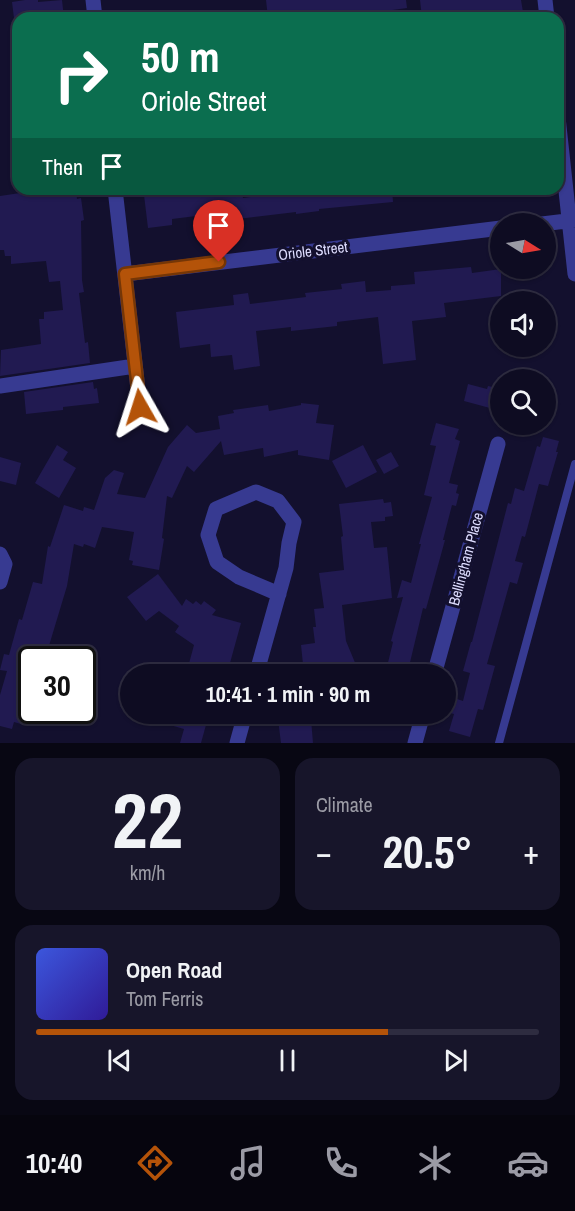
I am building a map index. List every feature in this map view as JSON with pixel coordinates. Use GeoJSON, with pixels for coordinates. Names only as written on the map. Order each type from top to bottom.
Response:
{"type":"FeatureCollection","features":[{"type":"Feature","properties":{"kind":"street"},"geometry":{"type":"LineString","coordinates":[[564,161],[572,220],[575,274]]}},
{"type":"Feature","properties":{"kind":"street"},"geometry":{"type":"LineString","coordinates":[[116,195],[140,407]]}},
{"type":"Feature","properties":{"kind":"street"},"geometry":{"type":"LineString","coordinates":[[556,222],[572,220]]}},
{"type":"Feature","properties":{"kind":"street","name":"Oriole Street"},"geometry":{"type":"LineString","coordinates":[[125,274],[490,229]]}},
{"type":"Feature","properties":{"kind":"street"},"geometry":{"type":"LineString","coordinates":[[0,386],[135,366]]}},
{"type":"Feature","properties":{"kind":"street","name":"Bellingham Place"},"geometry":{"type":"LineString","coordinates":[[437,664],[498,444]]}},
{"type":"Feature","properties":{"kind":"street"},"geometry":{"type":"LineString","coordinates":[[259,664],[279,594],[286,568],[294,522],[278,501],[256,492],[216,509],[208,535],[217,562],[239,577],[279,594]]}},
{"type":"Feature","properties":{"kind":"street"},"geometry":{"type":"LineString","coordinates":[[0,554],[5,564],[0,582]]}},
{"type":"Feature","properties":{"kind":"street"},"geometry":{"type":"LineString","coordinates":[[237,743],[242,724]]}},
{"type":"Feature","properties":{"kind":"street"},"geometry":{"type":"LineString","coordinates":[[416,743],[421,724]]}},
{"type":"Feature","properties":{"kind":"lane"},"geometry":{"type":"LineString","coordinates":[[500,743],[575,464]]}},
{"type":"Feature","properties":{"kind":"building"},"geometry":{"type":"Polygon","coordinates":[[[62,0],[63,12],[13,12],[12,2],[62,0]]]}},
{"type":"Feature","properties":{"kind":"building"},"geometry":{"type":"Polygon","coordinates":[[[266,0],[406,0],[407,8],[378,12],[267,12],[266,0]]]}},
{"type":"Feature","properties":{"kind":"building"},"geometry":{"type":"Polygon","coordinates":[[[420,0],[521,0],[523,12],[421,12],[420,0]]]}},
{"type":"Feature","properties":{"kind":"building"},"geometry":{"type":"Polygon","coordinates":[[[77,195],[77,199],[81,198],[84,220],[81,221],[84,292],[79,293],[85,343],[88,342],[90,363],[0,376],[1,350],[41,344],[39,319],[44,319],[44,312],[63,310],[60,281],[49,282],[46,261],[11,264],[11,256],[5,256],[4,250],[0,250],[0,196],[77,195]]]}},
{"type":"Feature","properties":{"kind":"building"},"geometry":{"type":"Polygon","coordinates":[[[144,195],[242,195],[243,198],[266,195],[392,195],[393,202],[222,221],[221,218],[197,221],[196,216],[172,219],[172,225],[148,228],[144,195]]]}},
{"type":"Feature","properties":{"kind":"building"},"geometry":{"type":"Polygon","coordinates":[[[471,267],[472,273],[490,271],[490,279],[501,279],[501,291],[490,291],[490,297],[444,303],[446,317],[412,321],[416,360],[383,364],[378,317],[337,322],[337,326],[291,331],[291,327],[256,331],[260,366],[234,370],[232,355],[211,357],[210,344],[180,348],[176,312],[234,305],[233,295],[248,293],[250,304],[306,297],[305,293],[342,289],[341,284],[365,281],[366,292],[391,290],[391,286],[415,284],[414,272],[471,267]]]}},
{"type":"Feature","properties":{"kind":"building"},"geometry":{"type":"Polygon","coordinates":[[[93,382],[94,389],[97,388],[99,403],[26,414],[24,392],[93,382]]]}},
{"type":"Feature","properties":{"kind":"building"},"geometry":{"type":"Polygon","coordinates":[[[468,384],[487,389],[490,386],[490,408],[464,401],[468,384]]]}},
{"type":"Feature","properties":{"kind":"building"},"geometry":{"type":"Polygon","coordinates":[[[301,403],[319,405],[316,423],[334,425],[329,460],[298,455],[298,450],[264,457],[263,448],[224,455],[221,441],[194,472],[187,466],[172,498],[167,496],[159,570],[132,565],[133,561],[129,560],[134,532],[102,527],[95,548],[84,544],[83,547],[74,544],[67,586],[49,646],[32,644],[32,646],[18,646],[18,723],[14,722],[12,729],[0,726],[0,695],[7,671],[0,670],[4,654],[9,655],[33,582],[42,584],[48,546],[50,547],[64,505],[83,511],[84,507],[94,510],[105,478],[114,470],[124,473],[117,494],[145,498],[168,447],[187,425],[196,433],[220,429],[218,416],[234,413],[233,410],[268,405],[269,411],[301,405],[301,403]]]}},
{"type":"Feature","properties":{"kind":"building"},"geometry":{"type":"Polygon","coordinates":[[[436,423],[459,429],[455,439],[460,441],[449,483],[458,485],[456,493],[459,494],[456,506],[452,505],[443,540],[445,540],[426,609],[423,608],[410,664],[388,664],[393,642],[391,641],[403,597],[397,598],[402,580],[411,583],[432,497],[424,495],[436,446],[430,445],[436,423]]]}},
{"type":"Feature","properties":{"kind":"building"},"geometry":{"type":"Polygon","coordinates":[[[543,437],[559,441],[548,486],[539,484],[525,537],[522,536],[515,561],[523,563],[517,584],[510,582],[487,664],[495,666],[483,710],[478,709],[470,737],[449,731],[451,724],[456,724],[456,699],[463,701],[470,673],[463,671],[508,503],[511,504],[515,488],[524,491],[537,446],[540,447],[543,437]]]}},
{"type":"Feature","properties":{"kind":"building"},"geometry":{"type":"Polygon","coordinates":[[[57,445],[68,452],[63,460],[76,468],[59,498],[35,483],[57,445]]]}},
{"type":"Feature","properties":{"kind":"building"},"geometry":{"type":"Polygon","coordinates":[[[363,445],[377,472],[346,488],[332,461],[363,445]]]}},
{"type":"Feature","properties":{"kind":"building"},"geometry":{"type":"Polygon","coordinates":[[[391,452],[399,466],[384,474],[376,460],[391,452]]]}},
{"type":"Feature","properties":{"kind":"building"},"geometry":{"type":"Polygon","coordinates":[[[0,457],[21,463],[16,485],[0,481],[0,457]]]}},
{"type":"Feature","properties":{"kind":"building"},"geometry":{"type":"Polygon","coordinates":[[[383,499],[384,503],[391,502],[393,516],[385,517],[385,521],[371,522],[374,548],[387,547],[392,598],[342,605],[346,641],[356,664],[303,664],[301,645],[315,643],[314,609],[324,608],[319,573],[344,570],[339,504],[383,499]]]}},
{"type":"Feature","properties":{"kind":"building"},"geometry":{"type":"Polygon","coordinates":[[[158,574],[182,606],[186,599],[193,604],[196,601],[201,605],[204,601],[216,610],[212,615],[241,623],[230,663],[189,664],[194,645],[175,632],[179,626],[159,611],[146,621],[127,597],[158,574]]]}},
{"type":"Feature","properties":{"kind":"building"},"geometry":{"type":"Polygon","coordinates":[[[167,724],[206,724],[201,743],[180,743],[184,729],[167,724]]]}},
{"type":"Feature","properties":{"kind":"building"},"geometry":{"type":"Polygon","coordinates":[[[279,724],[311,724],[313,743],[281,743],[279,724]]]}},
{"type":"Feature","properties":{"kind":"route"},"geometry":{"type":"LineString","coordinates":[[140,407],[125,274],[219,262]]}}]}
